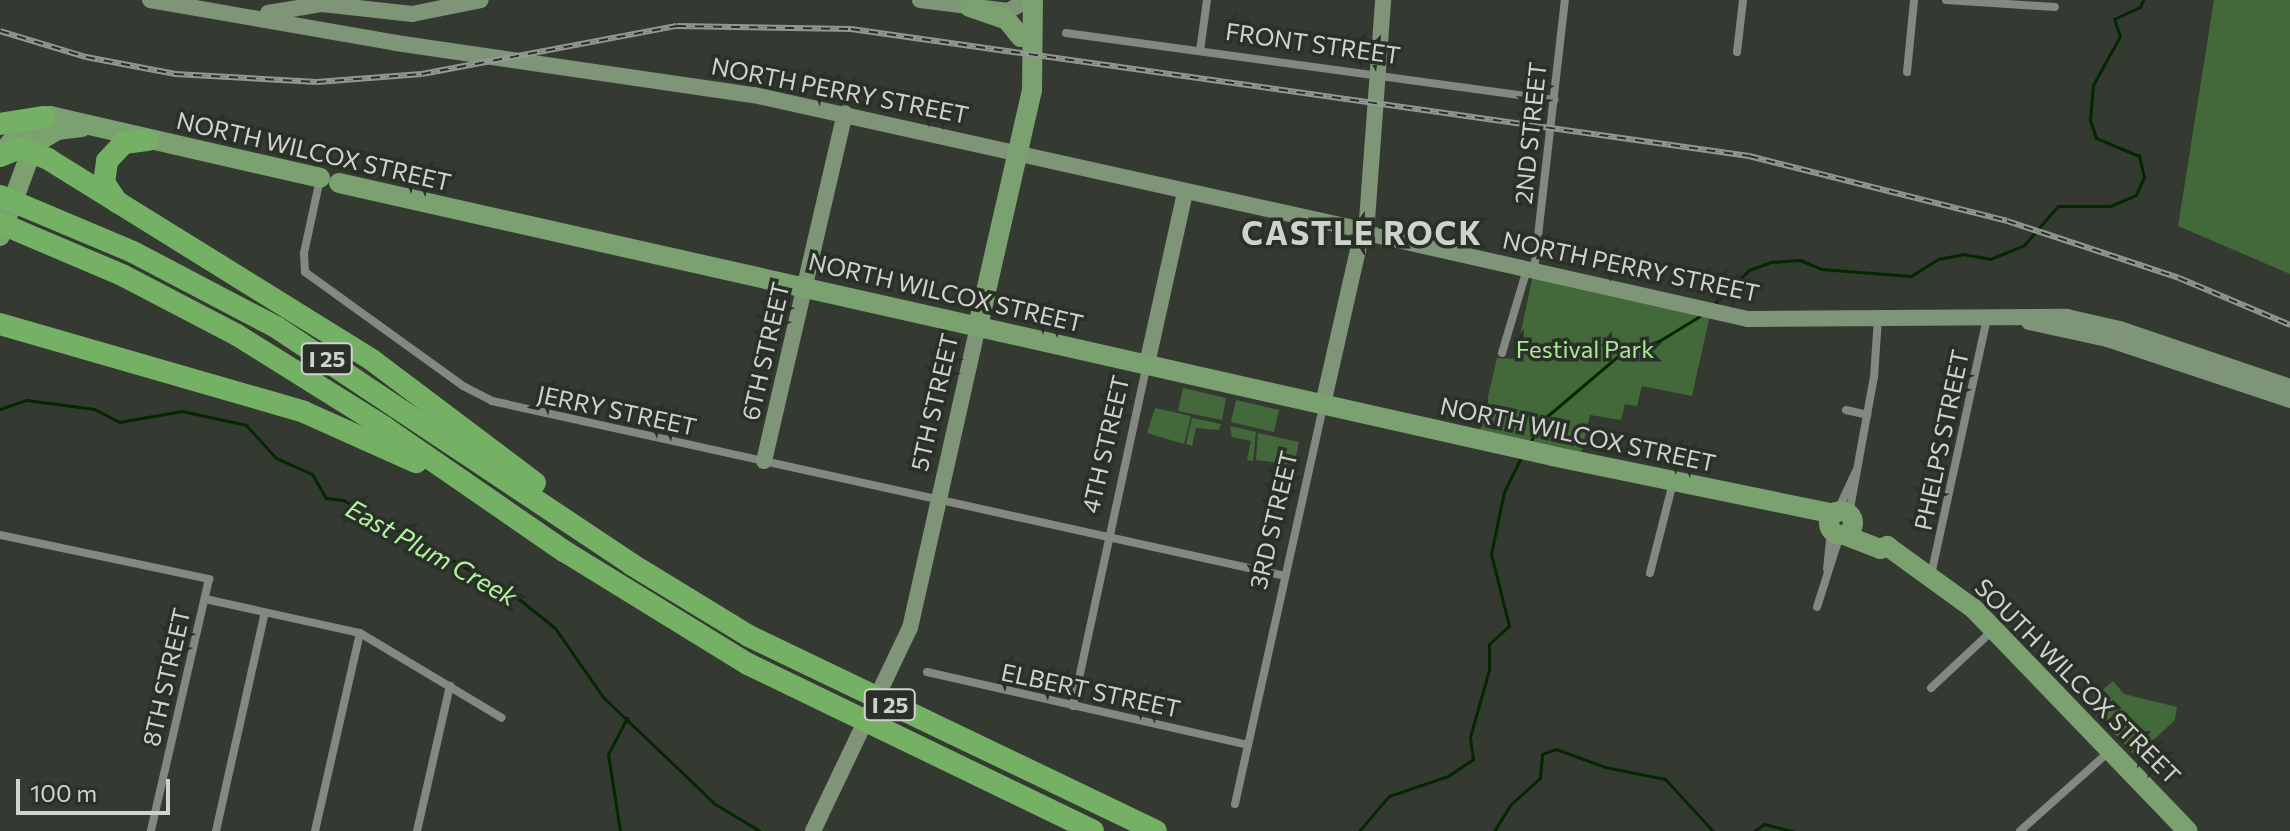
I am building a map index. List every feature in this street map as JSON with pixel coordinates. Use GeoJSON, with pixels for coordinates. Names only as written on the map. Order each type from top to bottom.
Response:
{"type":"FeatureCollection","features":[{"type":"Feature","properties":{"kind":"highway"},"geometry":{"type":"LineString","coordinates":[[44,117],[9,147],[121,206],[424,395],[631,564]]}},
{"type":"Feature","properties":{"kind":"highway"},"geometry":{"type":"LineString","coordinates":[[121,206],[104,183],[107,161],[124,143],[147,140]]}},
{"type":"Feature","properties":{"kind":"highway","name":"I 25"},"geometry":{"type":"LineString","coordinates":[[0,196],[133,252],[276,327],[631,564],[796,660],[1156,831]]}},
{"type":"Feature","properties":{"kind":"highway","name":"I 25"},"geometry":{"type":"LineString","coordinates":[[0,223],[124,276],[237,335],[528,526],[748,664],[1093,831]]}},
{"type":"Feature","properties":{"kind":"highway"},"geometry":{"type":"LineString","coordinates":[[0,324],[326,420],[412,460],[528,526]]}},
{"type":"Feature","properties":{"kind":"main road","name":"5TH STREET"},"geometry":{"type":"LineString","coordinates":[[1015,150],[1024,2]]}},
{"type":"Feature","properties":{"kind":"main road","name":"5TH STREET"},"geometry":{"type":"LineString","coordinates":[[978,326],[1015,150],[1032,91],[1024,2]]}},
{"type":"Feature","properties":{"kind":"main road"},"geometry":{"type":"LineString","coordinates":[[970,7],[1007,20],[1021,37]]}},
{"type":"Feature","properties":{"kind":"main road","name":"NORTH WILCOX STREET"},"geometry":{"type":"LineString","coordinates":[[44,117],[1673,483],[1794,509],[1800,505],[1840,523]]}},
{"type":"Feature","properties":{"kind":"main road","name":"NORTH WILCOX STREET"},"geometry":{"type":"LineString","coordinates":[[9,147],[47,134],[87,126]]}},
{"type":"Feature","properties":{"kind":"main road"},"geometry":{"type":"LineString","coordinates":[[0,236],[9,147]]}},
{"type":"Feature","properties":{"kind":"main road","name":"SOUTH WILCOX STREET"},"geometry":{"type":"LineString","coordinates":[[1840,523],[1886,537],[1887,546],[1931,575],[1995,629],[2188,831]]}},
{"type":"Feature","properties":{"kind":"street"},"geometry":{"type":"LineString","coordinates":[[150,0],[315,27],[337,13],[426,13],[481,0]]}},
{"type":"Feature","properties":{"kind":"street"},"geometry":{"type":"LineString","coordinates":[[920,0],[999,11],[1024,2]]}},
{"type":"Feature","properties":{"kind":"street"},"geometry":{"type":"LineString","coordinates":[[1200,51],[1207,0]]}},
{"type":"Feature","properties":{"kind":"street"},"geometry":{"type":"LineString","coordinates":[[1371,228],[1349,227],[1349,238],[1359,246],[1371,243],[1375,76],[1383,0]]}},
{"type":"Feature","properties":{"kind":"street","name":"2ND STREET"},"geometry":{"type":"LineString","coordinates":[[1502,353],[1531,270],[1565,0]]}},
{"type":"Feature","properties":{"kind":"street"},"geometry":{"type":"LineString","coordinates":[[1737,52],[1743,0]]}},
{"type":"Feature","properties":{"kind":"street"},"geometry":{"type":"LineString","coordinates":[[1907,72],[1914,0]]}},
{"type":"Feature","properties":{"kind":"street"},"geometry":{"type":"LineString","coordinates":[[1946,0],[2055,7]]}},
{"type":"Feature","properties":{"kind":"street"},"geometry":{"type":"LineString","coordinates":[[242,15],[322,4],[367,12]]}},
{"type":"Feature","properties":{"kind":"street","name":"NORTH PERRY STREET"},"geometry":{"type":"LineString","coordinates":[[315,27],[396,43],[710,88],[845,113],[1349,227]]}},
{"type":"Feature","properties":{"kind":"street","name":"FRONT STREET"},"geometry":{"type":"LineString","coordinates":[[1066,33],[1554,100]]}},
{"type":"Feature","properties":{"kind":"street","name":"6TH STREET"},"geometry":{"type":"LineString","coordinates":[[764,461],[845,113]]}},
{"type":"Feature","properties":{"kind":"street","name":"JERRY STREET"},"geometry":{"type":"LineString","coordinates":[[329,180],[304,253],[305,272],[463,386],[492,401],[1285,576]]}},
{"type":"Feature","properties":{"kind":"street","name":"4TH STREET"},"geometry":{"type":"LineString","coordinates":[[1073,706],[1185,192]]}},
{"type":"Feature","properties":{"kind":"street","name":"NORTH PERRY STREET"},"geometry":{"type":"LineString","coordinates":[[1371,228],[1531,270],[1748,319],[1988,313]]}},
{"type":"Feature","properties":{"kind":"street","name":"3RD STREET"},"geometry":{"type":"LineString","coordinates":[[1235,804],[1359,246]]}},
{"type":"Feature","properties":{"kind":"street"},"geometry":{"type":"LineString","coordinates":[[1988,313],[2051,315],[2100,324],[2290,387]]}},
{"type":"Feature","properties":{"kind":"street"},"geometry":{"type":"LineString","coordinates":[[1988,313],[2107,339],[2290,400]]}},
{"type":"Feature","properties":{"kind":"street","name":"PHELPS STREET"},"geometry":{"type":"LineString","coordinates":[[1931,575],[1988,313]]}},
{"type":"Feature","properties":{"kind":"street"},"geometry":{"type":"LineString","coordinates":[[1817,607],[1856,471],[1867,415],[1878,318]]}},
{"type":"Feature","properties":{"kind":"street","name":"5TH STREET"},"geometry":{"type":"LineString","coordinates":[[813,831],[910,628],[978,326]]}},
{"type":"Feature","properties":{"kind":"street"},"geometry":{"type":"LineString","coordinates":[[1846,410],[1867,415]]}},
{"type":"Feature","properties":{"kind":"street"},"geometry":{"type":"LineString","coordinates":[[1650,573],[1673,483]]}},
{"type":"Feature","properties":{"kind":"street","name":"8TH STREET"},"geometry":{"type":"LineString","coordinates":[[0,535],[209,579],[151,831]]}},
{"type":"Feature","properties":{"kind":"street"},"geometry":{"type":"LineString","coordinates":[[205,599],[360,633],[502,718]]}},
{"type":"Feature","properties":{"kind":"street"},"geometry":{"type":"LineString","coordinates":[[216,831],[265,612]]}},
{"type":"Feature","properties":{"kind":"street"},"geometry":{"type":"LineString","coordinates":[[1931,688],[1995,629]]}},
{"type":"Feature","properties":{"kind":"street"},"geometry":{"type":"LineString","coordinates":[[315,831],[360,633]]}},
{"type":"Feature","properties":{"kind":"street","name":"ELBERT STREET"},"geometry":{"type":"LineString","coordinates":[[927,672],[1248,745]]}},
{"type":"Feature","properties":{"kind":"street"},"geometry":{"type":"LineString","coordinates":[[417,831],[450,686]]}},
{"type":"Feature","properties":{"kind":"street"},"geometry":{"type":"LineString","coordinates":[[2020,831],[2112,749]]}},
{"type":"Feature","properties":{"kind":"green space"},"geometry":{"type":"Polygon","coordinates":[[[2214,0],[2290,0],[2290,274],[2178,226],[2214,0]]]}},
{"type":"Feature","properties":{"kind":"green space","name":"Festival Park"},"geometry":{"type":"Polygon","coordinates":[[[1534,271],[1711,310],[1692,396],[1642,386],[1637,406],[1625,404],[1621,420],[1590,415],[1579,462],[1478,440],[1497,358],[1515,359],[1534,271]]]}},
{"type":"Feature","properties":{"kind":"green space"},"geometry":{"type":"Polygon","coordinates":[[[1183,388],[1226,398],[1222,420],[1178,411],[1183,388]]]}},
{"type":"Feature","properties":{"kind":"green space"},"geometry":{"type":"Polygon","coordinates":[[[1236,400],[1279,410],[1274,432],[1231,422],[1236,400]]]}},
{"type":"Feature","properties":{"kind":"green space"},"geometry":{"type":"Polygon","coordinates":[[[1155,408],[1191,416],[1184,444],[1147,433],[1155,408]]]}},
{"type":"Feature","properties":{"kind":"green space"},"geometry":{"type":"Polygon","coordinates":[[[1192,418],[1221,424],[1219,430],[1196,428],[1192,446],[1186,444],[1192,418]]]}},
{"type":"Feature","properties":{"kind":"green space"},"geometry":{"type":"Polygon","coordinates":[[[1230,426],[1256,432],[1253,461],[1247,460],[1251,441],[1232,437],[1230,426]]]}},
{"type":"Feature","properties":{"kind":"green space"},"geometry":{"type":"Polygon","coordinates":[[[1258,433],[1299,442],[1294,465],[1256,460],[1258,433]]]}},
{"type":"Feature","properties":{"kind":"green space"},"geometry":{"type":"Polygon","coordinates":[[[2113,681],[2124,694],[2177,707],[2175,720],[2147,746],[2148,757],[2142,763],[2086,704],[2113,681]]]}},
{"type":"Feature","properties":{"kind":"waterway"},"geometry":{"type":"LineString","coordinates":[[1712,306],[1749,270],[1771,262],[1800,260],[1821,269],[1911,276],[1938,259],[1963,254],[1990,259],[2024,245],[2058,206],[2110,206],[2136,195],[2144,177],[2139,156],[2096,138],[2090,119],[2093,85],[2120,36],[2114,19],[2140,7],[2143,0]]}},
{"type":"Feature","properties":{"kind":"waterway"},"geometry":{"type":"LineString","coordinates":[[1530,442],[1545,418],[1617,357],[1659,341],[1700,316]]}},
{"type":"Feature","properties":{"kind":"waterway","name":"East Plum Creek"},"geometry":{"type":"LineString","coordinates":[[0,409],[26,400],[94,409],[119,422],[182,411],[246,425],[276,458],[312,474],[326,498],[343,500],[510,592],[555,628],[603,697],[715,804],[760,831]]}},
{"type":"Feature","properties":{"kind":"waterway"},"geometry":{"type":"LineString","coordinates":[[1359,831],[1389,796],[1448,776],[1473,759],[1470,737],[1489,670],[1489,644],[1509,626],[1491,554],[1504,492],[1520,459]]}},
{"type":"Feature","properties":{"kind":"waterway"},"geometry":{"type":"LineString","coordinates":[[620,831],[608,754],[627,718]]}},
{"type":"Feature","properties":{"kind":"waterway","name":"East Plum Creek"},"geometry":{"type":"LineString","coordinates":[[1494,831],[1510,805],[1540,778],[1542,754],[1556,749],[1605,767],[1665,779],[1713,831]]}},
{"type":"Feature","properties":{"kind":"waterway","name":"East Plum Creek"},"geometry":{"type":"LineString","coordinates":[[1754,831],[1764,824],[1793,831]]}},
{"type":"Feature","properties":{"kind":"railway"},"geometry":{"type":"LineString","coordinates":[[0,31],[86,57],[175,74],[317,82],[422,74],[677,26],[851,29],[1749,156],[2007,221],[2179,278],[2290,325]]}},
{"type":"Feature","properties":{"kind":"district","name":"CASTLE ROCK"},"geometry":{"type":"Point","coordinates":[1362,232]}}]}
